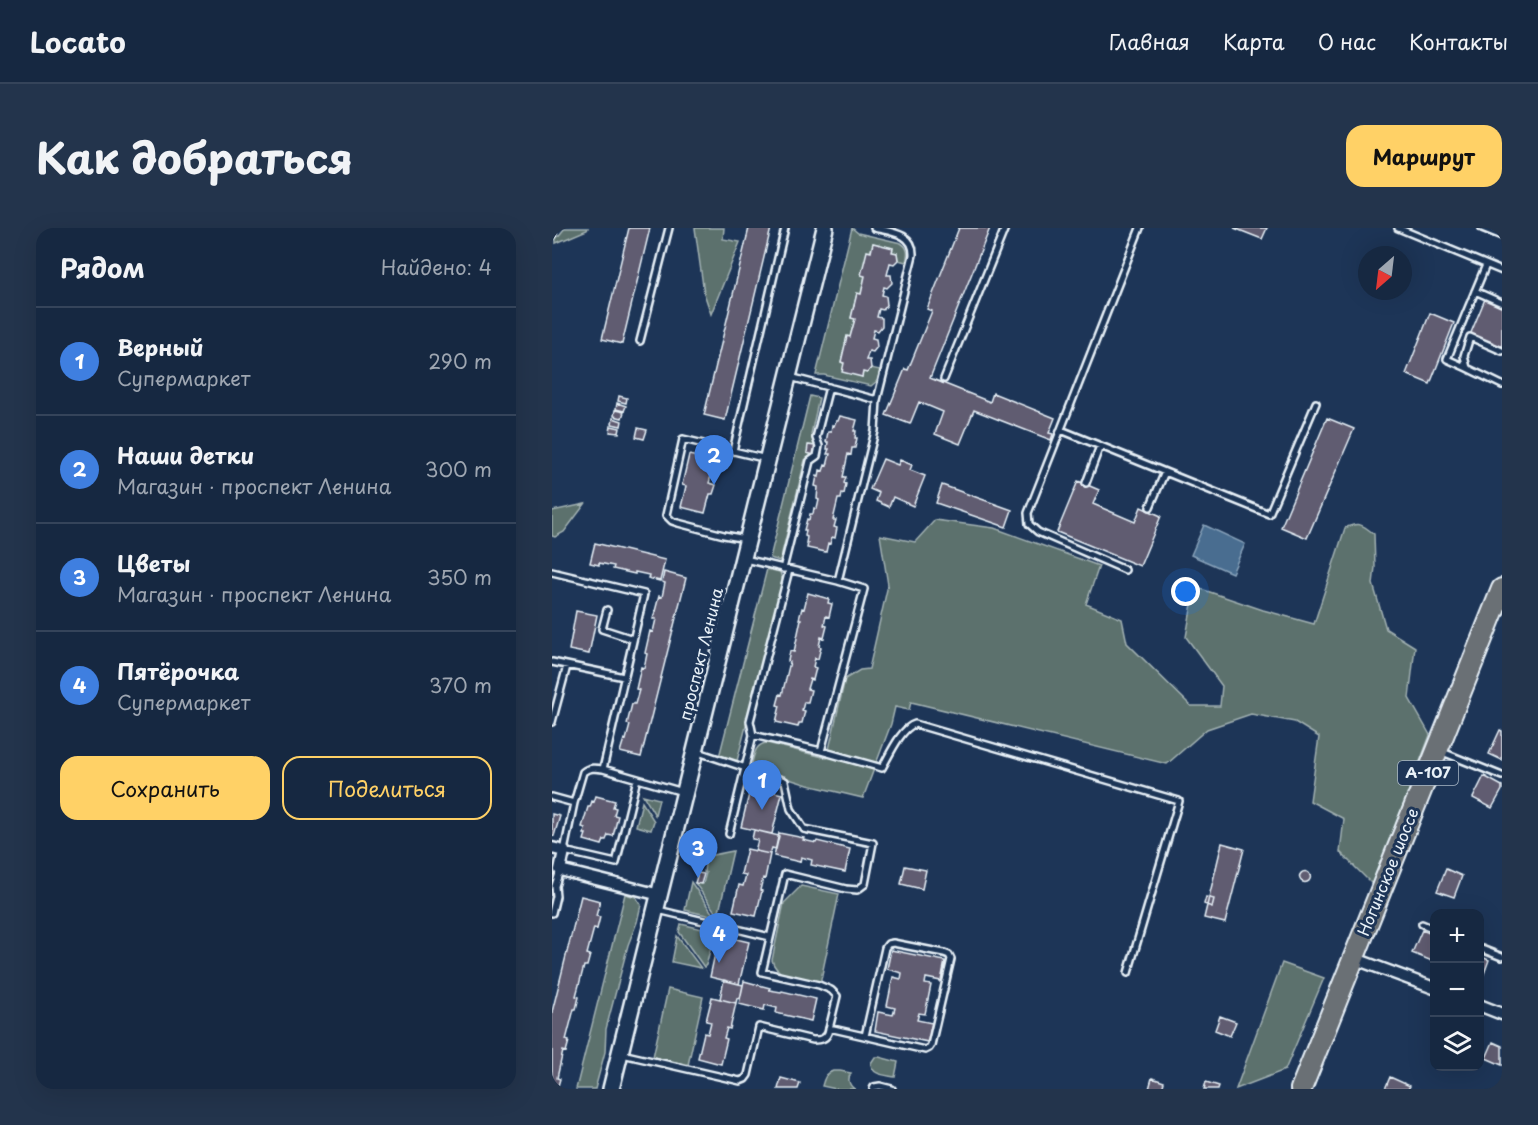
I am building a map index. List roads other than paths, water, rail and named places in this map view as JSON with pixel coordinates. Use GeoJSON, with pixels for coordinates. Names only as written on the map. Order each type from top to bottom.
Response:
{"type":"FeatureCollection","features":[{"type":"Feature","properties":{"kind":"highway","name":"Ногинское шоссе"},"geometry":{"type":"LineString","coordinates":[[1301,1089],[1437,750],[1496,620],[1502,589]]}},
{"type":"Feature","properties":{"kind":"main road","name":"проспект Ленина"},"geometry":{"type":"LineString","coordinates":[[611,1089],[825,228]]}},
{"type":"Feature","properties":{"kind":"street"},"geometry":{"type":"LineString","coordinates":[[552,848],[564,851],[560,870],[658,902]]}},
{"type":"Feature","properties":{"kind":"street"},"geometry":{"type":"LineString","coordinates":[[1353,958],[1430,984]]}},
{"type":"Feature","properties":{"kind":"street"},"geometry":{"type":"LineString","coordinates":[[1484,1007],[1502,1014]]}},
{"type":"Feature","properties":{"kind":"lane"},"geometry":{"type":"LineString","coordinates":[[552,236],[554,228]]}},
{"type":"Feature","properties":{"kind":"lane"},"geometry":{"type":"LineString","coordinates":[[640,341],[669,228]]}},
{"type":"Feature","properties":{"kind":"lane"},"geometry":{"type":"LineString","coordinates":[[733,451],[785,228]]}},
{"type":"Feature","properties":{"kind":"lane"},"geometry":{"type":"LineString","coordinates":[[838,581],[875,431],[877,400],[913,255],[909,240],[901,234],[874,228]]}},
{"type":"Feature","properties":{"kind":"lane"},"geometry":{"type":"LineString","coordinates":[[944,379],[1005,228]]}},
{"type":"Feature","properties":{"kind":"lane"},"geometry":{"type":"LineString","coordinates":[[1125,570],[1038,532],[1029,524],[1028,513],[1140,228]]}},
{"type":"Feature","properties":{"kind":"lane"},"geometry":{"type":"LineString","coordinates":[[1398,228],[1502,272]]}},
{"type":"Feature","properties":{"kind":"lane"},"geometry":{"type":"LineString","coordinates":[[1482,228],[1502,236]]}},
{"type":"Feature","properties":{"kind":"lane"},"geometry":{"type":"LineString","coordinates":[[1486,265],[1447,359],[1502,385]]}},
{"type":"Feature","properties":{"kind":"lane"},"geometry":{"type":"LineString","coordinates":[[1475,291],[1502,303]]}},
{"type":"Feature","properties":{"kind":"lane"},"geometry":{"type":"LineString","coordinates":[[1467,368],[1464,356],[1470,338],[1502,351]]}},
{"type":"Feature","properties":{"kind":"lane"},"geometry":{"type":"LineString","coordinates":[[789,376],[877,400]]}},
{"type":"Feature","properties":{"kind":"lane"},"geometry":{"type":"LineString","coordinates":[[729,834],[753,735],[750,722],[810,461],[817,456],[819,446],[816,438],[829,387]]}},
{"type":"Feature","properties":{"kind":"lane"},"geometry":{"type":"LineString","coordinates":[[1061,430],[1269,514],[1316,403]]}},
{"type":"Feature","properties":{"kind":"lane"},"geometry":{"type":"LineString","coordinates":[[748,540],[678,523],[666,516],[683,439],[768,459]]}},
{"type":"Feature","properties":{"kind":"lane"},"geometry":{"type":"LineString","coordinates":[[1086,483],[1100,446]]}},
{"type":"Feature","properties":{"kind":"lane"},"geometry":{"type":"LineString","coordinates":[[1150,507],[1164,472]]}},
{"type":"Feature","properties":{"kind":"lane"},"geometry":{"type":"LineString","coordinates":[[744,559],[864,589],[821,751]]}},
{"type":"Feature","properties":{"kind":"lane"},"geometry":{"type":"LineString","coordinates":[[552,572],[644,594],[603,769]]}},
{"type":"Feature","properties":{"kind":"lane"},"geometry":{"type":"LineString","coordinates":[[607,610],[602,629],[633,639]]}},
{"type":"Feature","properties":{"kind":"lane"},"geometry":{"type":"LineString","coordinates":[[552,662],[624,677]]}},
{"type":"Feature","properties":{"kind":"lane"},"geometry":{"type":"LineString","coordinates":[[552,722],[567,666]]}},
{"type":"Feature","properties":{"kind":"lane"},"geometry":{"type":"LineString","coordinates":[[753,735],[882,768],[903,731],[915,724],[1179,801],[1128,973]]}},
{"type":"Feature","properties":{"kind":"lane"},"geometry":{"type":"LineString","coordinates":[[1437,750],[1502,776]]}},
{"type":"Feature","properties":{"kind":"lane"},"geometry":{"type":"LineString","coordinates":[[620,1053],[740,1081],[748,1075],[759,1027],[813,1040],[826,1036],[829,1029],[837,996],[833,992],[819,985],[762,972],[785,874],[857,890],[865,884],[873,843],[804,829],[791,809],[785,781],[695,752]]}},
{"type":"Feature","properties":{"kind":"lane"},"geometry":{"type":"LineString","coordinates":[[637,779],[616,864],[564,851],[583,772],[594,768],[603,769],[685,793]]}},
{"type":"Feature","properties":{"kind":"lane"},"geometry":{"type":"LineString","coordinates":[[552,797],[574,803]]}},
{"type":"Feature","properties":{"kind":"lane"},"geometry":{"type":"LineString","coordinates":[[552,913],[556,896],[554,886],[560,870]]}},
{"type":"Feature","properties":{"kind":"lane"},"geometry":{"type":"LineString","coordinates":[[658,902],[770,938]]}},
{"type":"Feature","properties":{"kind":"lane"},"geometry":{"type":"LineString","coordinates":[[1422,924],[1430,927]]}},
{"type":"Feature","properties":{"kind":"lane"},"geometry":{"type":"LineString","coordinates":[[829,1029],[925,1050],[931,1045],[951,959],[949,956],[893,942],[888,944],[885,948],[865,1036]]}},
{"type":"Feature","properties":{"kind":"lane"},"geometry":{"type":"LineString","coordinates":[[1484,950],[1502,957]]}},
{"type":"Feature","properties":{"kind":"lane"},"geometry":{"type":"LineString","coordinates":[[873,1089],[880,1086],[892,1089]]}},
{"type":"Feature","properties":{"kind":"water"},"geometry":{"type":"Polygon","coordinates":[[[1204,525],[1245,544],[1232,573],[1191,555],[1204,525]]]}},
{"type":"Feature","properties":{"kind":"place","name":"Наши детки"},"geometry":{"type":"Point","coordinates":[714,485]}},
{"type":"Feature","properties":{"kind":"place","name":"Верный"},"geometry":{"type":"Point","coordinates":[762,810]}},
{"type":"Feature","properties":{"kind":"place","name":"Цветы"},"geometry":{"type":"Point","coordinates":[698,878]}},
{"type":"Feature","properties":{"kind":"place","name":"Пятёрочка"},"geometry":{"type":"Point","coordinates":[719,963]}}]}
